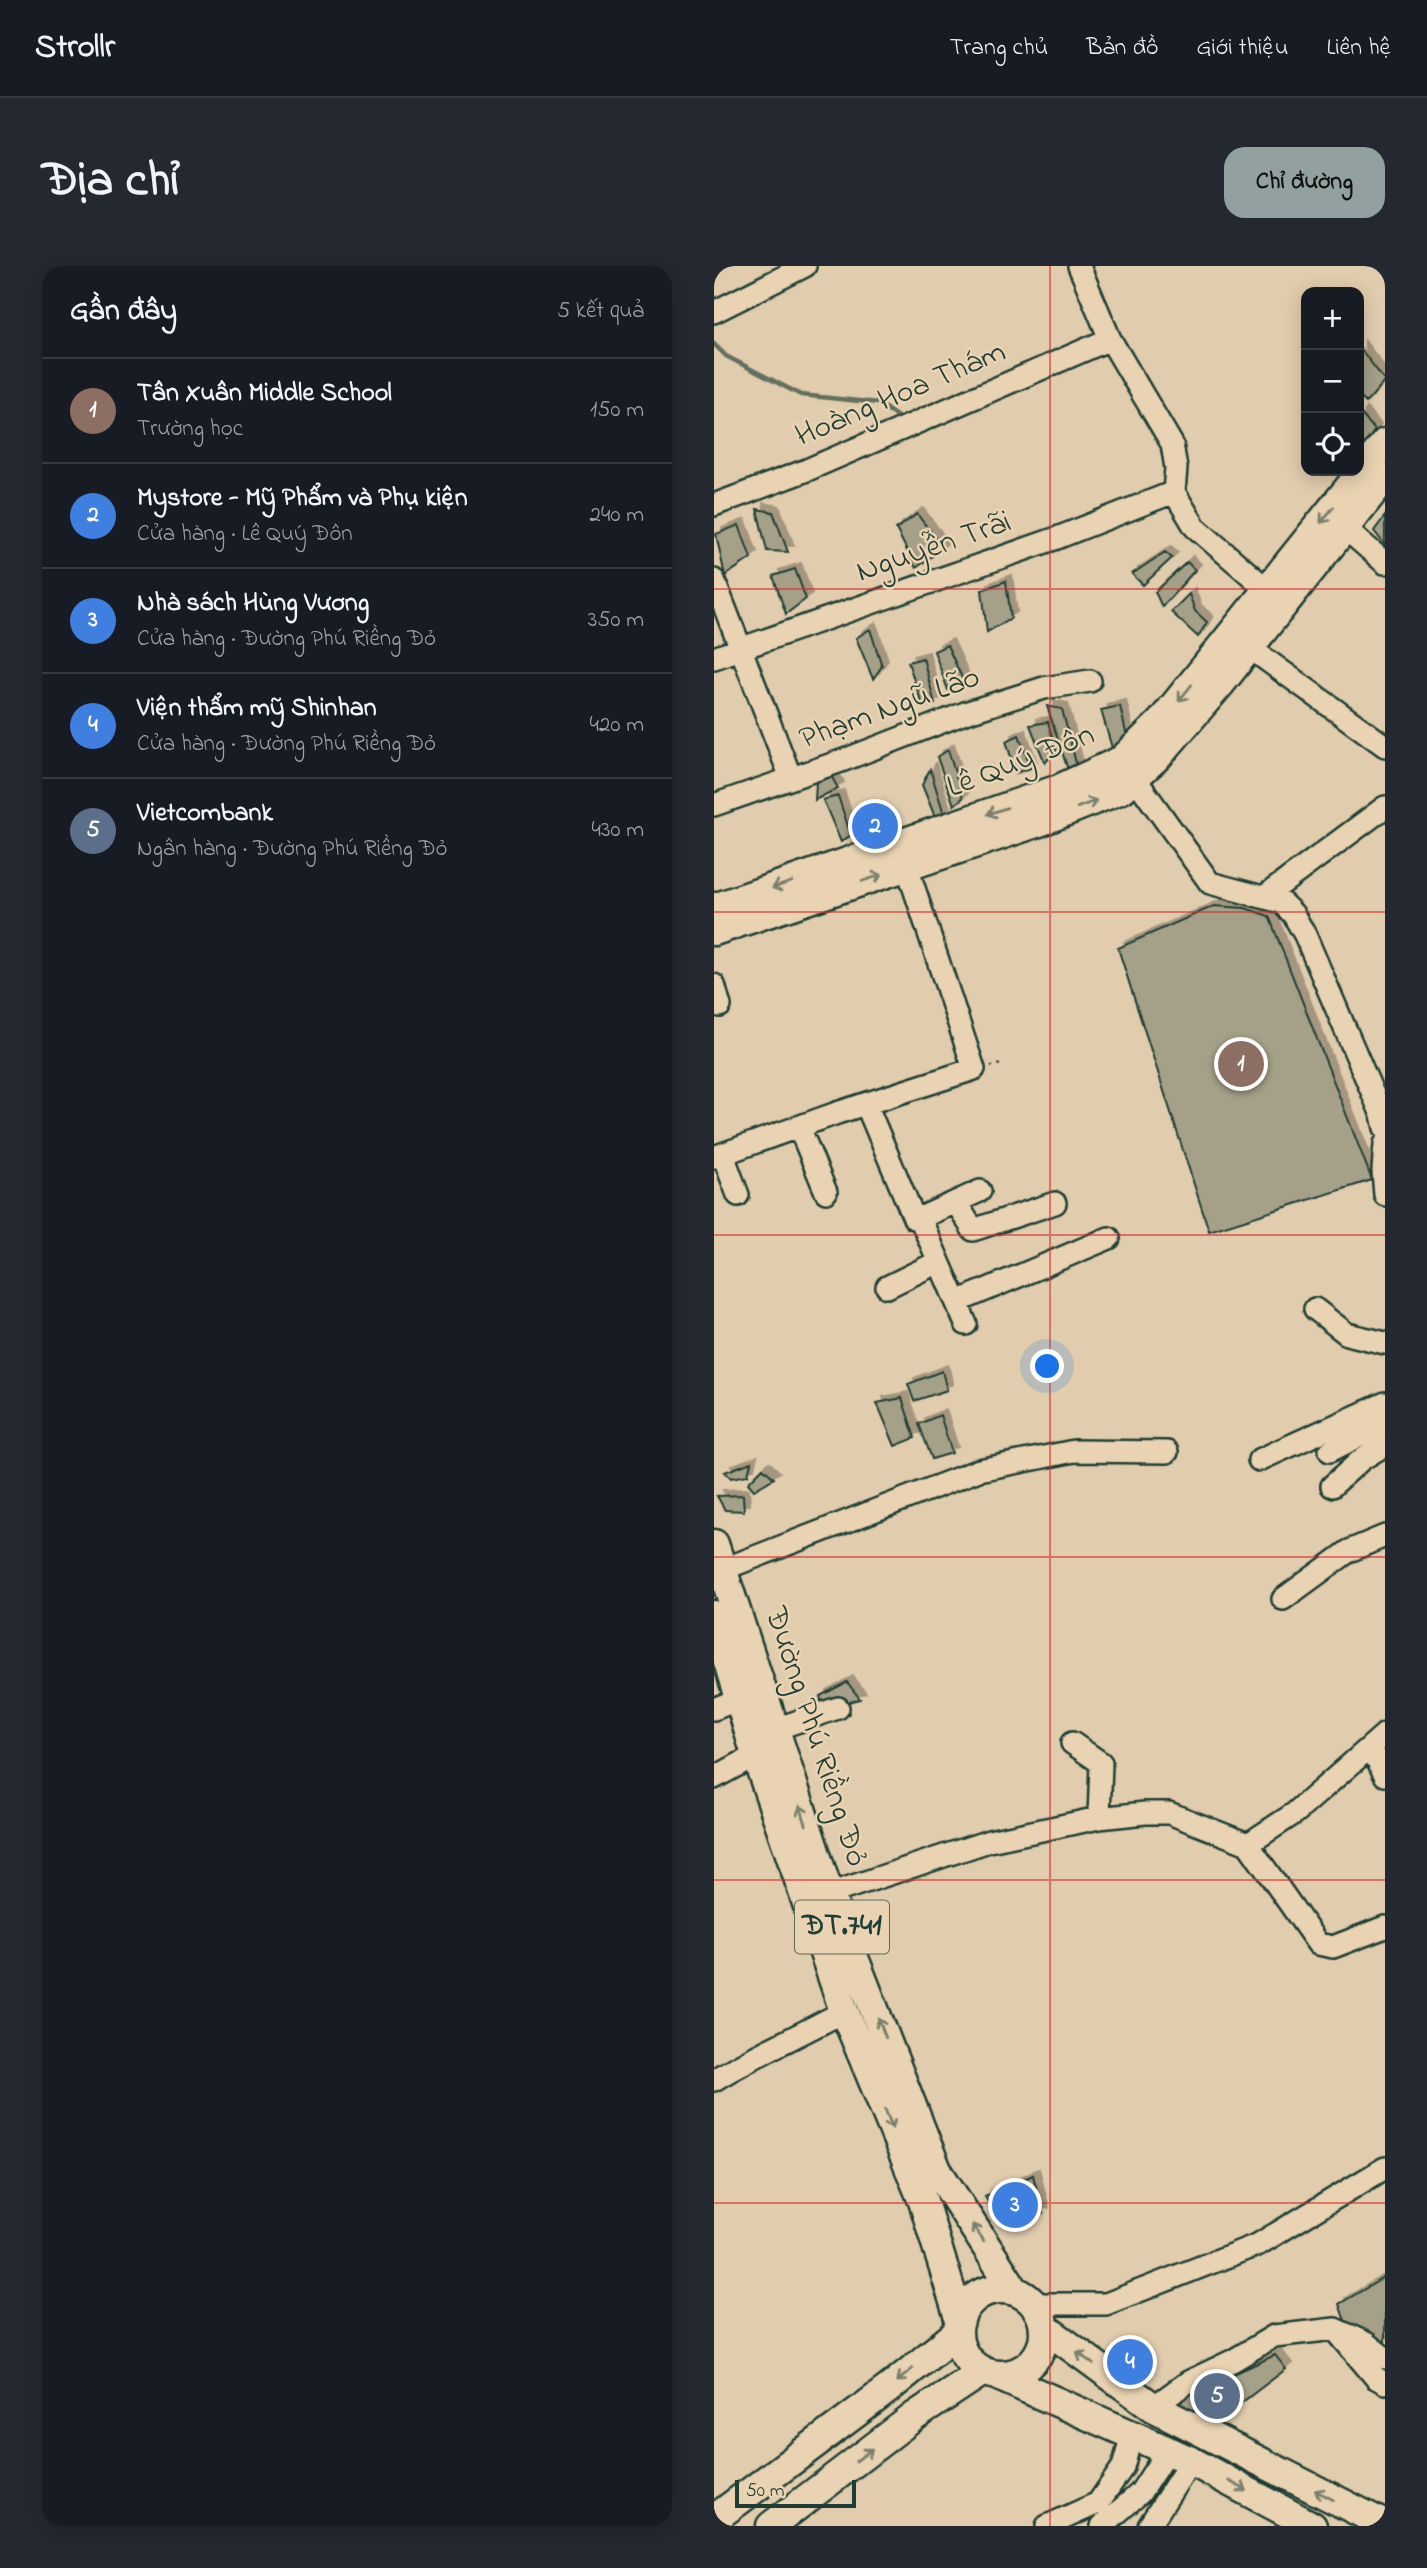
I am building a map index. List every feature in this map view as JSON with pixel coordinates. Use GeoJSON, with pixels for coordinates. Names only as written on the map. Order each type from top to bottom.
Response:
{"type":"FeatureCollection","features":[{"type":"Feature","properties":{"kind":"main road","name":"Lê Quý Đôn"},"geometry":{"type":"LineString","coordinates":[[714,908],[1059,789],[1129,769],[1221,683],[1250,648],[1276,597],[1385,443]]}},
{"type":"Feature","properties":{"kind":"main road","name":"Lê Quý Đôn"},"geometry":{"type":"LineString","coordinates":[[714,931],[1108,796],[1161,722],[1276,597],[1345,528],[1385,477]]}},
{"type":"Feature","properties":{"kind":"main road","name":"Đường Phú Riềng Đỏ"},"geometry":{"type":"LineString","coordinates":[[719,1557],[829,1894],[937,2170],[1031,2307],[1153,2407],[1385,2525]]}},
{"type":"Feature","properties":{"kind":"main road","name":"Đường Phú Riềng Đỏ"},"geometry":{"type":"LineString","coordinates":[[714,1615],[727,1704],[756,1755],[844,2011],[922,2201],[959,2327]]}},
{"type":"Feature","properties":{"kind":"main road"},"geometry":{"type":"LineString","coordinates":[[771,2526],[915,2416],[990,2374],[1013,2374],[1027,2368],[1044,2343],[1031,2307],[1003,2288],[981,2294],[964,2310],[959,2327],[965,2356],[990,2374],[1179,2456],[1312,2526]]}},
{"type":"Feature","properties":{"kind":"main road"},"geometry":{"type":"LineString","coordinates":[[726,2518],[888,2389],[959,2327]]}},
{"type":"Feature","properties":{"kind":"street"},"geometry":{"type":"LineString","coordinates":[[714,312],[805,266]]}},
{"type":"Feature","properties":{"kind":"street"},"geometry":{"type":"LineString","coordinates":[[1079,266],[1110,339],[1172,444],[1176,468],[1174,492],[1195,527],[1276,597]]}},
{"type":"Feature","properties":{"kind":"street","name":"Hoàng Hoa Thám"},"geometry":{"type":"LineString","coordinates":[[714,505],[807,470],[1110,339]]}},
{"type":"Feature","properties":{"kind":"street","name":"Nguyễn Trãi"},"geometry":{"type":"LineString","coordinates":[[714,658],[1057,538],[1174,492]]}},
{"type":"Feature","properties":{"kind":"street"},"geometry":{"type":"LineString","coordinates":[[1345,528],[1385,563]]}},
{"type":"Feature","properties":{"kind":"street"},"geometry":{"type":"LineString","coordinates":[[714,580],[791,778]]}},
{"type":"Feature","properties":{"kind":"street"},"geometry":{"type":"LineString","coordinates":[[1250,648],[1385,746]]}},
{"type":"Feature","properties":{"kind":"street","name":"Phạm Ngũ Lão"},"geometry":{"type":"LineString","coordinates":[[714,805],[844,760],[965,713],[1044,688],[1090,681]]}},
{"type":"Feature","properties":{"kind":"street"},"geometry":{"type":"LineString","coordinates":[[1129,769],[1210,883],[1281,902],[1293,914],[1382,1115],[1385,1128]]}},
{"type":"Feature","properties":{"kind":"street"},"geometry":{"type":"LineString","coordinates":[[1264,897],[1384,806]]}},
{"type":"Feature","properties":{"kind":"street"},"geometry":{"type":"LineString","coordinates":[[738,1195],[719,1156],[974,1069],[907,867]]}},
{"type":"Feature","properties":{"kind":"street"},"geometry":{"type":"LineString","coordinates":[[714,985],[720,1006]]}},
{"type":"Feature","properties":{"kind":"street"},"geometry":{"type":"LineString","coordinates":[[866,1104],[911,1216],[920,1218],[980,1191]]}},
{"type":"Feature","properties":{"kind":"street"},"geometry":{"type":"LineString","coordinates":[[799,1128],[826,1192]]}},
{"type":"Feature","properties":{"kind":"street"},"geometry":{"type":"LineString","coordinates":[[1385,1144],[1385,1195]]}},
{"type":"Feature","properties":{"kind":"street"},"geometry":{"type":"LineString","coordinates":[[956,1202],[973,1230],[1055,1203]]}},
{"type":"Feature","properties":{"kind":"street"},"geometry":{"type":"LineString","coordinates":[[920,1218],[966,1324]]}},
{"type":"Feature","properties":{"kind":"street"},"geometry":{"type":"LineString","coordinates":[[957,1302],[1109,1238]]}},
{"type":"Feature","properties":{"kind":"street"},"geometry":{"type":"LineString","coordinates":[[887,1287],[938,1262]]}},
{"type":"Feature","properties":{"kind":"street"},"geometry":{"type":"LineString","coordinates":[[1315,1309],[1347,1334],[1385,1343]]}},
{"type":"Feature","properties":{"kind":"street"},"geometry":{"type":"LineString","coordinates":[[1330,1451],[1384,1410]]}},
{"type":"Feature","properties":{"kind":"street"},"geometry":{"type":"LineString","coordinates":[[1259,1460],[1384,1410]]}},
{"type":"Feature","properties":{"kind":"street"},"geometry":{"type":"LineString","coordinates":[[1332,1486],[1362,1459],[1385,1445]]}},
{"type":"Feature","properties":{"kind":"street"},"geometry":{"type":"LineString","coordinates":[[719,1557],[979,1470],[1074,1451],[1167,1452]]}},
{"type":"Feature","properties":{"kind":"street"},"geometry":{"type":"LineString","coordinates":[[1283,1599],[1349,1552],[1385,1536]]}},
{"type":"Feature","properties":{"kind":"street"},"geometry":{"type":"LineString","coordinates":[[775,1729],[838,1708]]}},
{"type":"Feature","properties":{"kind":"street"},"geometry":{"type":"LineString","coordinates":[[1378,1740],[1385,1775]]}},
{"type":"Feature","properties":{"kind":"street"},"geometry":{"type":"LineString","coordinates":[[1248,1844],[1295,1813],[1378,1740]]}},
{"type":"Feature","properties":{"kind":"street"},"geometry":{"type":"LineString","coordinates":[[1072,1742],[1101,1763],[1099,1818]]}},
{"type":"Feature","properties":{"kind":"street"},"geometry":{"type":"LineString","coordinates":[[714,1778],[756,1755]]}},
{"type":"Feature","properties":{"kind":"street"},"geometry":{"type":"LineString","coordinates":[[829,1894],[989,1841],[1099,1818],[1169,1813],[1248,1844],[1318,1944],[1333,1947],[1385,1927]]}},
{"type":"Feature","properties":{"kind":"street"},"geometry":{"type":"LineString","coordinates":[[714,2080],[844,2011]]}},
{"type":"Feature","properties":{"kind":"street"},"geometry":{"type":"LineString","coordinates":[[1031,2307],[1106,2304],[1259,2244],[1385,2168]]}},
{"type":"Feature","properties":{"kind":"street"},"geometry":{"type":"LineString","coordinates":[[1153,2407],[1188,2382],[1234,2360],[1274,2336],[1335,2329],[1366,2343],[1385,2358]]}},
{"type":"Feature","properties":{"kind":"street"},"geometry":{"type":"LineString","coordinates":[[1335,2329],[1376,2378],[1385,2383]]}},
{"type":"Feature","properties":{"kind":"street"},"geometry":{"type":"LineString","coordinates":[[1047,2526],[1098,2503],[1123,2467],[1132,2435]]}},
{"type":"Feature","properties":{"kind":"street"},"geometry":{"type":"LineString","coordinates":[[1102,2526],[1179,2456]]}},
{"type":"Feature","properties":{"kind":"street"},"geometry":{"type":"LineString","coordinates":[[1149,2526],[1179,2456]]}},
{"type":"Feature","properties":{"kind":"building"},"geometry":{"type":"Polygon","coordinates":[[[1364,354],[1385,381],[1366,403],[1364,401],[1364,354]]]}},
{"type":"Feature","properties":{"kind":"building"},"geometry":{"type":"Polygon","coordinates":[[[1364,417],[1375,430],[1364,446],[1364,417]]]}},
{"type":"Feature","properties":{"kind":"building"},"geometry":{"type":"Polygon","coordinates":[[[757,509],[773,512],[788,552],[767,551],[757,509]]]}},
{"type":"Feature","properties":{"kind":"building"},"geometry":{"type":"Polygon","coordinates":[[[917,514],[943,548],[916,568],[896,529],[917,514]]]}},
{"type":"Feature","properties":{"kind":"building"},"geometry":{"type":"Polygon","coordinates":[[[1385,516],[1385,545],[1374,531],[1385,516]]]}},
{"type":"Feature","properties":{"kind":"building"},"geometry":{"type":"Polygon","coordinates":[[[739,525],[751,558],[725,576],[716,534],[739,525]]]}},
{"type":"Feature","properties":{"kind":"building"},"geometry":{"type":"Polygon","coordinates":[[[1165,552],[1172,558],[1143,585],[1132,574],[1165,552]]]}},
{"type":"Feature","properties":{"kind":"building"},"geometry":{"type":"Polygon","coordinates":[[[1187,562],[1195,570],[1162,607],[1155,592],[1187,562]]]}},
{"type":"Feature","properties":{"kind":"building"},"geometry":{"type":"Polygon","coordinates":[[[795,569],[806,599],[786,614],[773,576],[795,569]]]}},
{"type":"Feature","properties":{"kind":"building"},"geometry":{"type":"Polygon","coordinates":[[[1006,581],[1011,618],[987,632],[982,590],[1006,581]]]}},
{"type":"Feature","properties":{"kind":"building"},"geometry":{"type":"Polygon","coordinates":[[[1189,594],[1195,611],[1207,622],[1198,637],[1171,612],[1189,594]]]}},
{"type":"Feature","properties":{"kind":"building"},"geometry":{"type":"Polygon","coordinates":[[[870,629],[882,666],[873,679],[856,638],[870,629]]]}},
{"type":"Feature","properties":{"kind":"building"},"geometry":{"type":"Polygon","coordinates":[[[947,645],[963,680],[948,690],[934,651],[947,645]]]}},
{"type":"Feature","properties":{"kind":"building"},"geometry":{"type":"Polygon","coordinates":[[[923,658],[935,704],[923,707],[908,662],[923,658]]]}},
{"type":"Feature","properties":{"kind":"building"},"geometry":{"type":"Polygon","coordinates":[[[1047,706],[1062,709],[1077,767],[1067,767],[1047,706]]]}},
{"type":"Feature","properties":{"kind":"building"},"geometry":{"type":"Polygon","coordinates":[[[1120,706],[1127,737],[1112,748],[1101,710],[1120,706]]]}},
{"type":"Feature","properties":{"kind":"building"},"geometry":{"type":"Polygon","coordinates":[[[1048,722],[1056,750],[1045,763],[1030,725],[1048,722]]]}},
{"type":"Feature","properties":{"kind":"building"},"geometry":{"type":"Polygon","coordinates":[[[1019,735],[1031,768],[1016,773],[1006,741],[1019,735]]]}},
{"type":"Feature","properties":{"kind":"building"},"geometry":{"type":"Polygon","coordinates":[[[948,750],[963,798],[954,805],[937,757],[948,750]]]}},
{"type":"Feature","properties":{"kind":"building"},"geometry":{"type":"Polygon","coordinates":[[[930,769],[944,814],[935,817],[922,785],[930,769]]]}},
{"type":"Feature","properties":{"kind":"building"},"geometry":{"type":"Polygon","coordinates":[[[830,774],[838,788],[815,800],[816,782],[830,774]]]}},
{"type":"Feature","properties":{"kind":"building"},"geometry":{"type":"Polygon","coordinates":[[[838,796],[851,835],[841,842],[823,800],[838,796]]]}},
{"type":"Feature","properties":{"kind":"building"},"geometry":{"type":"Polygon","coordinates":[[[1214,906],[1245,908],[1269,916],[1372,1180],[1209,1231],[1118,948],[1214,906]]]}},
{"type":"Feature","properties":{"kind":"building"},"geometry":{"type":"Polygon","coordinates":[[[942,1371],[947,1390],[914,1401],[908,1384],[942,1371]]]}},
{"type":"Feature","properties":{"kind":"building"},"geometry":{"type":"Polygon","coordinates":[[[902,1398],[915,1438],[895,1446],[877,1403],[902,1398]]]}},
{"type":"Feature","properties":{"kind":"building"},"geometry":{"type":"Polygon","coordinates":[[[940,1415],[952,1453],[932,1459],[919,1424],[940,1415]]]}},
{"type":"Feature","properties":{"kind":"building"},"geometry":{"type":"Polygon","coordinates":[[[751,1462],[748,1475],[731,1478],[725,1472],[751,1462]]]}},
{"type":"Feature","properties":{"kind":"building"},"geometry":{"type":"Polygon","coordinates":[[[763,1468],[774,1478],[754,1490],[748,1483],[763,1468]]]}},
{"type":"Feature","properties":{"kind":"building"},"geometry":{"type":"Polygon","coordinates":[[[743,1495],[744,1511],[725,1510],[717,1496],[743,1495]]]}},
{"type":"Feature","properties":{"kind":"building"},"geometry":{"type":"Polygon","coordinates":[[[847,1682],[860,1699],[823,1709],[820,1696],[847,1682]]]}},
{"type":"Feature","properties":{"kind":"building"},"geometry":{"type":"Polygon","coordinates":[[[1033,2175],[1043,2214],[997,2221],[985,2196],[1033,2175]]]}},
{"type":"Feature","properties":{"kind":"building"},"geometry":{"type":"Polygon","coordinates":[[[1385,2277],[1385,2348],[1375,2335],[1349,2332],[1339,2304],[1385,2277]]]}},
{"type":"Feature","properties":{"kind":"building"},"geometry":{"type":"Polygon","coordinates":[[[1275,2355],[1286,2369],[1207,2429],[1173,2402],[1275,2355]]]}},
{"type":"Feature","properties":{"kind":"waterway"},"geometry":{"type":"LineString","coordinates":[[714,344],[726,356],[801,395],[878,403],[899,418]]}},
{"type":"Feature","properties":{"kind":"place","name":"Mystore - Mỹ Phẩm và Phụ kiện"},"geometry":{"type":"Point","coordinates":[875,826]}},
{"type":"Feature","properties":{"kind":"place","name":"Tân Xuân Middle School"},"geometry":{"type":"Point","coordinates":[1241,1064]}},
{"type":"Feature","properties":{"kind":"place","name":"Nhà sách Hùng Vương"},"geometry":{"type":"Point","coordinates":[1015,2205]}},
{"type":"Feature","properties":{"kind":"place","name":"Viện thẩm mỹ Shinhan"},"geometry":{"type":"Point","coordinates":[1130,2362]}},
{"type":"Feature","properties":{"kind":"place","name":"Vietcombank"},"geometry":{"type":"Point","coordinates":[1217,2396]}}]}
